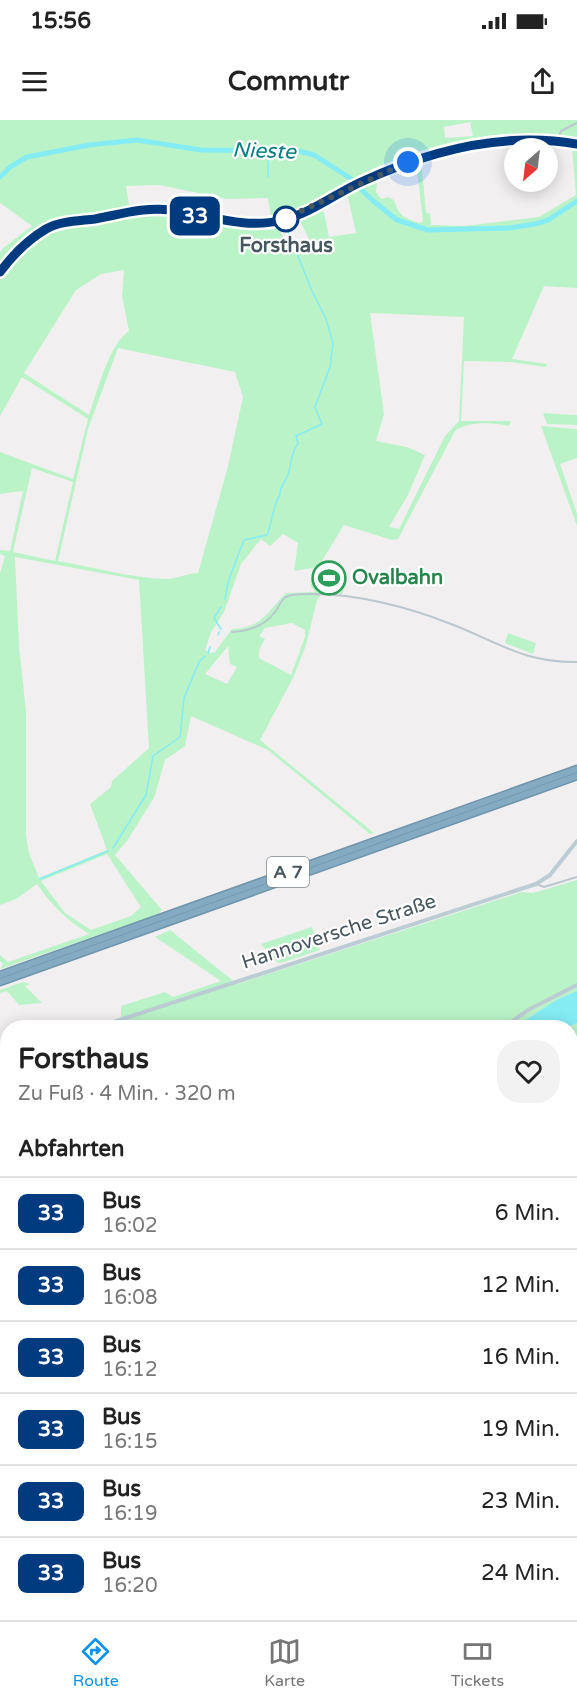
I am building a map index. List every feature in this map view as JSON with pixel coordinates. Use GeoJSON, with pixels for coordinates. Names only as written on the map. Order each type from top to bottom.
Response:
{"type":"FeatureCollection","features":[{"type":"Feature","properties":{"kind":"highway","name":"A 7"},"geometry":{"type":"LineString","coordinates":[[0,975],[577,769]]}},
{"type":"Feature","properties":{"kind":"highway","name":"A 7"},"geometry":{"type":"LineString","coordinates":[[0,982],[577,776]]}},
{"type":"Feature","properties":{"kind":"main road"},"geometry":{"type":"LineString","coordinates":[[558,141],[577,144]]}},
{"type":"Feature","properties":{"kind":"main road"},"geometry":{"type":"LineString","coordinates":[[0,272],[17,253],[43,231],[55,225],[125,211],[154,210],[171,210],[237,224],[266,223],[298,215],[352,186],[435,152],[504,143]]}},
{"type":"Feature","properties":{"kind":"main road","name":"Hannoversche Straße"},"geometry":{"type":"LineString","coordinates":[[120,1020],[536,884],[550,874],[577,841]]}},
{"type":"Feature","properties":{"kind":"main road"},"geometry":{"type":"LineString","coordinates":[[514,1020],[528,1010],[577,986]]}},
{"type":"Feature","properties":{"kind":"street"},"geometry":{"type":"LineString","coordinates":[[558,138],[561,131],[577,123]]}},
{"type":"Feature","properties":{"kind":"street"},"geometry":{"type":"LineString","coordinates":[[232,632],[250,630],[262,624],[275,612],[284,598],[325,595],[366,600],[432,617],[535,659],[577,662]]}},
{"type":"Feature","properties":{"kind":"street"},"geometry":{"type":"LineString","coordinates":[[536,884],[544,887],[577,877]]}},
{"type":"Feature","properties":{"kind":"green space"},"geometry":{"type":"Polygon","coordinates":[[[0,120],[577,120],[577,288],[544,286],[512,359],[547,364],[546,367],[511,362],[464,361],[461,421],[511,421],[509,426],[481,423],[466,425],[455,431],[398,539],[392,540],[344,525],[318,567],[294,571],[298,543],[283,534],[270,546],[261,539],[241,564],[224,612],[211,632],[205,650],[215,652],[232,629],[257,623],[286,593],[315,592],[311,586],[313,569],[345,572],[346,585],[342,594],[323,592],[317,600],[306,645],[294,676],[260,740],[374,833],[370,834],[268,750],[191,716],[185,746],[165,760],[154,798],[127,841],[115,855],[162,910],[157,915],[0,969],[3,964],[0,961],[0,955],[8,962],[89,934],[60,912],[37,884],[16,899],[0,905],[0,573],[5,556],[0,554],[0,550],[10,551],[23,491],[0,494],[0,452],[73,479],[88,419],[22,377],[0,416],[0,253],[3,248],[32,226],[0,203],[0,120]],[[470,122],[444,127],[445,138],[473,136],[470,122]],[[504,138],[504,145],[454,151],[421,160],[426,212],[430,214],[431,225],[464,226],[539,217],[576,195],[572,146],[558,143],[558,138],[504,138]],[[416,162],[377,182],[376,192],[381,199],[388,197],[394,200],[400,213],[406,218],[420,223],[423,221],[416,162]],[[159,185],[126,186],[129,205],[164,204],[235,217],[271,217],[268,198],[227,199],[159,185]],[[348,197],[323,208],[329,237],[356,233],[348,197]],[[299,219],[278,226],[289,249],[300,248],[311,243],[299,219]],[[124,270],[101,274],[76,290],[24,373],[89,415],[115,346],[129,331],[122,296],[124,270]],[[370,313],[384,414],[376,441],[407,447],[425,455],[408,495],[389,527],[399,529],[445,436],[459,421],[464,317],[370,313]],[[118,348],[88,429],[58,561],[152,578],[170,579],[198,573],[228,466],[243,397],[235,372],[118,348]],[[32,468],[13,552],[55,561],[73,482],[32,468]],[[15,557],[19,646],[26,711],[26,835],[29,853],[39,878],[107,850],[90,804],[111,787],[112,781],[149,748],[139,580],[15,557]],[[292,623],[265,628],[259,636],[265,639],[259,650],[259,658],[291,675],[305,637],[305,630],[292,623]],[[228,646],[205,674],[227,684],[237,667],[230,664],[228,646]],[[107,854],[41,881],[65,913],[91,930],[131,916],[141,907],[107,854]]]}},
{"type":"Feature","properties":{"kind":"green space"},"geometry":{"type":"Polygon","coordinates":[[[543,413],[577,415],[577,425],[547,424],[543,413]]]}},
{"type":"Feature","properties":{"kind":"green space"},"geometry":{"type":"Polygon","coordinates":[[[541,426],[577,429],[577,458],[560,464],[577,514],[577,526],[541,426]]]}},
{"type":"Feature","properties":{"kind":"green space"},"geometry":{"type":"Polygon","coordinates":[[[508,633],[536,643],[533,654],[505,643],[508,633]]]}},
{"type":"Feature","properties":{"kind":"green space"},"geometry":{"type":"Polygon","coordinates":[[[577,880],[577,991],[556,1000],[526,1020],[121,1020],[121,1006],[165,992],[173,997],[221,981],[155,937],[170,930],[237,984],[522,892],[533,893],[577,880]]]}},
{"type":"Feature","properties":{"kind":"green space"},"geometry":{"type":"Polygon","coordinates":[[[312,927],[320,950],[278,963],[261,944],[312,927]]]}},
{"type":"Feature","properties":{"kind":"green space"},"geometry":{"type":"Polygon","coordinates":[[[23,982],[30,984],[25,986],[42,1003],[19,1005],[7,991],[0,993],[0,990],[23,982]]]}},
{"type":"Feature","properties":{"kind":"water"},"geometry":{"type":"Polygon","coordinates":[[[577,991],[577,1020],[526,1020],[556,1000],[577,991]]]}},
{"type":"Feature","properties":{"kind":"waterway","name":"Nieste"},"geometry":{"type":"LineString","coordinates":[[0,177],[10,167],[27,157],[89,145],[137,140],[201,150],[298,151],[314,155],[350,178],[397,220],[428,230],[509,228],[535,224],[548,220],[577,201]]}},
{"type":"Feature","properties":{"kind":"waterway"},"geometry":{"type":"LineString","coordinates":[[268,150],[268,177]]}},
{"type":"Feature","properties":{"kind":"waterway"},"geometry":{"type":"LineString","coordinates":[[225,599],[229,579],[244,540],[267,535],[280,490],[298,444],[296,436],[322,424],[315,407],[330,367],[333,343],[326,319],[288,231]]}},
{"type":"Feature","properties":{"kind":"waterway"},"geometry":{"type":"LineString","coordinates":[[221,607],[214,618],[221,629]]}},
{"type":"Feature","properties":{"kind":"waterway"},"geometry":{"type":"LineString","coordinates":[[208,653],[210,647]]}},
{"type":"Feature","properties":{"kind":"waterway"},"geometry":{"type":"LineString","coordinates":[[113,848],[146,795],[153,756],[180,737],[184,698],[199,662],[205,656]]}},
{"type":"Feature","properties":{"kind":"waterway"},"geometry":{"type":"LineString","coordinates":[[40,879],[108,851]]}},
{"type":"Feature","properties":{"kind":"bus line","name":"33"},"geometry":{"type":"LineString","coordinates":[[0,272],[10,259],[43,231],[64,223],[125,211],[154,210],[171,210],[237,224],[266,223],[298,215],[392,168],[435,152],[515,141],[557,141],[577,144]]}},
{"type":"Feature","properties":{"kind":"place","name":"Forsthaus"},"geometry":{"type":"Point","coordinates":[286,219]}},
{"type":"Feature","properties":{"kind":"place","name":"Ovalbahn"},"geometry":{"type":"Point","coordinates":[329,578]}},
{"type":"Feature","properties":{"kind":"route"},"geometry":{"type":"LineString","coordinates":[[286,219],[284,219],[298,215],[360,183],[408,162]]}}]}
